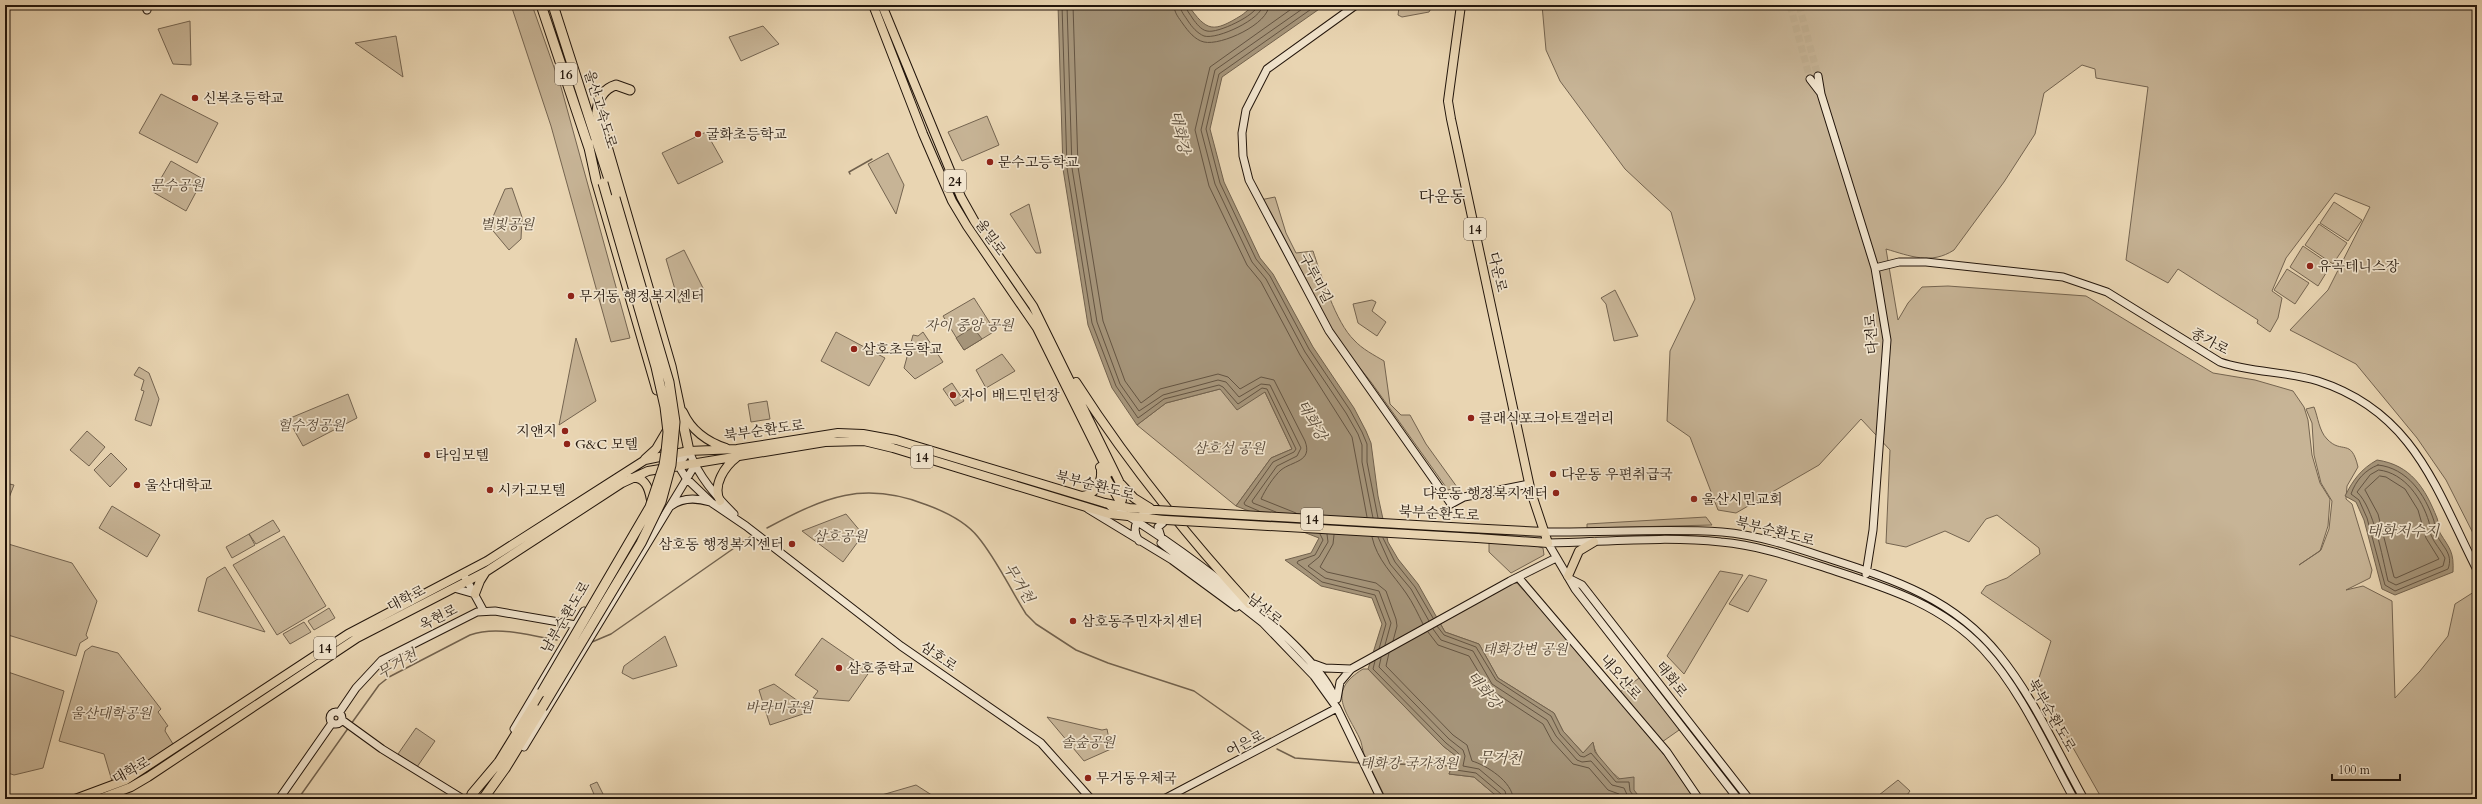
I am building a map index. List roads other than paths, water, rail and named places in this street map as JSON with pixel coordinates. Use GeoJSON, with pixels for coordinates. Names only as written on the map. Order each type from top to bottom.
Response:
{"type":"FeatureCollection","features":[{"type":"Feature","properties":{"kind":"highway","name":"울산고속도로"},"geometry":{"type":"LineString","coordinates":[[483,799],[506,768],[641,542],[661,502],[672,465],[674,422],[669,382],[615,198],[592,142],[542,5]]}},
{"type":"Feature","properties":{"kind":"highway","name":"울산고속도로"},"geometry":{"type":"LineString","coordinates":[[470,797],[499,762],[542,692],[650,507],[664,465],[666,452],[668,432],[656,367],[553,5]]}},
{"type":"Feature","properties":{"kind":"highway"},"geometry":{"type":"LineString","coordinates":[[630,90],[616,85],[607,89],[598,101],[598,112],[623,204],[671,366],[689,451]]}},
{"type":"Feature","properties":{"kind":"highway"},"geometry":{"type":"LineString","coordinates":[[592,142],[623,204]]}},
{"type":"Feature","properties":{"kind":"highway"},"geometry":{"type":"LineString","coordinates":[[592,142],[596,180],[659,394],[666,432],[676,454]]}},
{"type":"Feature","properties":{"kind":"main road","name":"울밀로"},"geometry":{"type":"LineString","coordinates":[[873,5],[923,134],[952,201],[967,226],[1006,280],[1041,334],[1109,473]]}},
{"type":"Feature","properties":{"kind":"main road","name":"울밀로"},"geometry":{"type":"LineString","coordinates":[[882,5],[962,197],[975,222],[1033,306],[1052,344]]}},
{"type":"Feature","properties":{"kind":"main road","name":"구루미길"},"geometry":{"type":"LineString","coordinates":[[1356,5],[1267,69],[1246,110],[1242,133],[1243,156],[1249,180],[1329,330],[1451,504],[1464,497],[1529,484]]}},
{"type":"Feature","properties":{"kind":"main road","name":"다운로"},"geometry":{"type":"LineString","coordinates":[[1461,5],[1448,101],[1457,153],[1489,291],[1529,484],[1548,543]]}},
{"type":"Feature","properties":{"kind":"main road","name":"다전로"},"geometry":{"type":"LineString","coordinates":[[1818,76],[1821,94],[1875,268],[1887,340],[1873,530],[1864,580]]}},
{"type":"Feature","properties":{"kind":"main road","name":"다전로"},"geometry":{"type":"LineString","coordinates":[[1810,79],[1821,94]]}},
{"type":"Feature","properties":{"kind":"main road","name":"종가로"},"geometry":{"type":"LineString","coordinates":[[1875,268],[1899,262],[1926,262],[2063,277],[2107,292],[2220,362],[2233,367],[2297,375],[2346,392],[2380,414],[2418,453],[2477,570]]}},
{"type":"Feature","properties":{"kind":"main road"},"geometry":{"type":"LineString","coordinates":[[1006,280],[1019,301],[1119,506],[1139,518],[1161,540]]}},
{"type":"Feature","properties":{"kind":"main road"},"geometry":{"type":"LineString","coordinates":[[1052,344],[1119,482],[1122,497],[1119,506]]}},
{"type":"Feature","properties":{"kind":"main road"},"geometry":{"type":"LineString","coordinates":[[1052,344],[1109,432],[1205,555],[1249,604]]}},
{"type":"Feature","properties":{"kind":"main road"},"geometry":{"type":"LineString","coordinates":[[679,403],[686,418],[695,430],[716,444],[731,449]]}},
{"type":"Feature","properties":{"kind":"main road"},"geometry":{"type":"LineString","coordinates":[[645,460],[656,450],[666,432]]}},
{"type":"Feature","properties":{"kind":"main road","name":"북부순환도로"},"geometry":{"type":"LineString","coordinates":[[689,451],[731,449],[824,434],[863,434],[896,440],[1119,506],[1156,510],[1544,532],[1704,531],[1739,534],[1781,543],[1907,586],[1934,599],[1957,614],[1985,640],[2018,681],[2084,799]]}},
{"type":"Feature","properties":{"kind":"main road","name":"북부순환도로"},"geometry":{"type":"LineString","coordinates":[[739,456],[825,442],[864,441],[893,448],[1101,511],[1139,518],[1548,543],[1703,540],[1737,544],[1772,551],[1900,592],[1929,606],[1963,630],[1982,648],[2007,680],[2074,799]]}},
{"type":"Feature","properties":{"kind":"main road"},"geometry":{"type":"LineString","coordinates":[[689,451],[695,465],[716,502]]}},
{"type":"Feature","properties":{"kind":"main road","name":"대학로"},"geometry":{"type":"LineString","coordinates":[[75,799],[126,780],[348,634],[465,577],[645,460],[689,451]]}},
{"type":"Feature","properties":{"kind":"main road","name":"남부순환도로"},"geometry":{"type":"LineString","coordinates":[[470,797],[499,755],[651,500],[689,451]]}},
{"type":"Feature","properties":{"kind":"main road"},"geometry":{"type":"LineString","coordinates":[[676,454],[678,465],[686,478],[716,502]]}},
{"type":"Feature","properties":{"kind":"main road"},"geometry":{"type":"LineString","coordinates":[[716,502],[717,489],[720,479],[730,463],[739,456]]}},
{"type":"Feature","properties":{"kind":"main road","name":"대학로"},"geometry":{"type":"LineString","coordinates":[[99,799],[131,787],[357,638],[454,588],[465,577],[487,571],[630,478],[643,472],[678,465],[695,465],[739,456]]}},
{"type":"Feature","properties":{"kind":"main road"},"geometry":{"type":"LineString","coordinates":[[483,799],[502,778],[520,752],[695,465]]}},
{"type":"Feature","properties":{"kind":"main road"},"geometry":{"type":"LineString","coordinates":[[1082,496],[1089,494],[1097,487],[1101,479],[1101,469]]}},
{"type":"Feature","properties":{"kind":"main road"},"geometry":{"type":"LineString","coordinates":[[630,478],[637,478],[646,483],[651,500]]}},
{"type":"Feature","properties":{"kind":"main road"},"geometry":{"type":"LineString","coordinates":[[1119,482],[1139,502],[1156,510]]}},
{"type":"Feature","properties":{"kind":"main road"},"geometry":{"type":"LineString","coordinates":[[668,508],[675,503],[688,499],[716,502]]}},
{"type":"Feature","properties":{"kind":"main road","name":"삼호로"},"geometry":{"type":"LineString","coordinates":[[716,502],[901,646],[1041,743],[1091,799]]}},
{"type":"Feature","properties":{"kind":"main road"},"geometry":{"type":"LineString","coordinates":[[1081,505],[1180,565],[1286,645]]}},
{"type":"Feature","properties":{"kind":"main road"},"geometry":{"type":"LineString","coordinates":[[1101,511],[1119,506]]}},
{"type":"Feature","properties":{"kind":"main road"},"geometry":{"type":"LineString","coordinates":[[1139,541],[1134,531],[1139,518],[1147,512],[1156,510]]}},
{"type":"Feature","properties":{"kind":"main road"},"geometry":{"type":"LineString","coordinates":[[1161,540],[1158,527],[1166,520]]}},
{"type":"Feature","properties":{"kind":"main road","name":"남산로"},"geometry":{"type":"LineString","coordinates":[[1161,540],[1249,604],[1280,630],[1308,660],[1332,690],[1337,708],[1358,755],[1381,799]]}},
{"type":"Feature","properties":{"kind":"main road","name":"남산로"},"geometry":{"type":"LineString","coordinates":[[1161,540],[1252,614],[1286,645],[1321,684],[1337,708]]}},
{"type":"Feature","properties":{"kind":"main road"},"geometry":{"type":"LineString","coordinates":[[1321,684],[1332,690],[1354,668],[1554,556],[1544,546],[1534,541]]}},
{"type":"Feature","properties":{"kind":"main road"},"geometry":{"type":"LineString","coordinates":[[1569,578],[1579,551],[1594,542]]}},
{"type":"Feature","properties":{"kind":"main road","name":"태화로"},"geometry":{"type":"LineString","coordinates":[[1548,543],[1554,556],[1575,589],[1738,799]]}},
{"type":"Feature","properties":{"kind":"main road"},"geometry":{"type":"LineString","coordinates":[[475,594],[480,580],[487,571]]}},
{"type":"Feature","properties":{"kind":"main road"},"geometry":{"type":"LineString","coordinates":[[465,577],[483,610],[576,625]]}},
{"type":"Feature","properties":{"kind":"main road","name":"내오산로"},"geometry":{"type":"LineString","coordinates":[[1518,577],[1667,752],[1699,799]]}},
{"type":"Feature","properties":{"kind":"main road","name":"태화로"},"geometry":{"type":"LineString","coordinates":[[1569,578],[1582,585],[1749,799]]}},
{"type":"Feature","properties":{"kind":"main road"},"geometry":{"type":"LineString","coordinates":[[454,588],[475,594]]}},
{"type":"Feature","properties":{"kind":"main road","name":"옥현로"},"geometry":{"type":"LineString","coordinates":[[332,723],[330,715],[333,712],[339,713],[356,688],[382,660],[483,610]]}},
{"type":"Feature","properties":{"kind":"main road"},"geometry":{"type":"LineString","coordinates":[[1308,660],[1325,668],[1354,668]]}},
{"type":"Feature","properties":{"kind":"main road"},"geometry":{"type":"LineString","coordinates":[[1337,708],[1337,691],[1340,682]]}},
{"type":"Feature","properties":{"kind":"main road","name":"어은로"},"geometry":{"type":"LineString","coordinates":[[1164,799],[1275,742],[1337,708]]}},
{"type":"Feature","properties":{"kind":"main road"},"geometry":{"type":"LineString","coordinates":[[339,713],[344,722],[354,729],[463,799]]}},
{"type":"Feature","properties":{"kind":"main road"},"geometry":{"type":"LineString","coordinates":[[226,714],[219,720],[218,724],[221,726],[231,721]]}},
{"type":"Feature","properties":{"kind":"main road"},"geometry":{"type":"LineString","coordinates":[[279,799],[332,723],[338,724],[344,722]]}},
{"type":"Feature","properties":{"kind":"main road"},"geometry":{"type":"LineString","coordinates":[[166,754],[178,751],[171,761]]}},
{"type":"Feature","properties":{"kind":"water","name":"태화강"},"geometry":{"type":"Polygon","coordinates":[[[1281,3],[1325,5],[1222,77],[1210,129],[1224,182],[1260,258],[1273,274],[1313,347],[1354,408],[1366,431],[1371,443],[1378,496],[1388,542],[1398,559],[1418,584],[1445,632],[1479,644],[1498,678],[1554,713],[1563,731],[1583,753],[1593,742],[1595,752],[1618,779],[1634,777],[1634,790],[1641,799],[1500,799],[1474,777],[1449,774],[1456,756],[1443,746],[1368,669],[1382,624],[1372,598],[1321,586],[1285,560],[1311,553],[1319,538],[1236,506],[1271,458],[1292,449],[1265,392],[1237,410],[1220,389],[1166,403],[1137,425],[1112,388],[1088,325],[1063,169],[1058,5],[1188,5],[1206,25],[1217,27],[1232,21],[1257,5],[1281,3]]]}},
{"type":"Feature","properties":{"kind":"water"},"geometry":{"type":"Polygon","coordinates":[[[973,327],[982,339],[964,350],[956,338],[973,327]]]}},
{"type":"Feature","properties":{"kind":"water","name":"태화저수지"},"geometry":{"type":"Polygon","coordinates":[[[2377,460],[2399,467],[2408,473],[2422,488],[2438,520],[2439,531],[2451,551],[2453,560],[2453,572],[2395,595],[2382,589],[2364,520],[2356,502],[2345,496],[2358,475],[2366,467],[2377,460]]]}},
{"type":"Feature","properties":{"kind":"waterway"},"geometry":{"type":"LineString","coordinates":[[850,174],[849,172],[872,159]]}},
{"type":"Feature","properties":{"kind":"waterway","name":"무거천"},"geometry":{"type":"LineString","coordinates":[[767,528],[807,508],[826,501],[864,493],[883,494],[904,498],[927,505],[962,522],[978,537],[997,565],[1026,614],[1036,624],[1076,650],[1108,663],[1194,691],[1255,734]]}},
{"type":"Feature","properties":{"kind":"waterway","name":"무거천"},"geometry":{"type":"LineString","coordinates":[[592,642],[611,634],[750,537]]}},
{"type":"Feature","properties":{"kind":"waterway","name":"무거천"},"geometry":{"type":"LineString","coordinates":[[351,724],[379,685],[389,677],[470,635],[481,632],[502,631],[557,640]]}},
{"type":"Feature","properties":{"kind":"waterway","name":"무거천"},"geometry":{"type":"LineString","coordinates":[[298,799],[349,727]]}},
{"type":"Feature","properties":{"kind":"waterway","name":"무거천"},"geometry":{"type":"LineString","coordinates":[[1277,749],[1295,758],[1360,763]]}},
{"type":"Feature","properties":{"kind":"waterway","name":"무거천"},"geometry":{"type":"LineString","coordinates":[[1366,763],[1454,766]]}},
{"type":"Feature","properties":{"kind":"tunnel"},"geometry":{"type":"LineString","coordinates":[[1790,5],[1810,79]]}},
{"type":"Feature","properties":{"kind":"tunnel"},"geometry":{"type":"LineString","coordinates":[[1799,5],[1818,76]]}},
{"type":"Feature","properties":{"kind":"tunnel"},"geometry":{"type":"LineString","coordinates":[[1109,473],[1120,494]]}},
{"type":"Feature","properties":{"kind":"place","name":"신복초등학교"},"geometry":{"type":"Point","coordinates":[195,98]}},
{"type":"Feature","properties":{"kind":"place","name":"굴화초등학교"},"geometry":{"type":"Point","coordinates":[698,134]}},
{"type":"Feature","properties":{"kind":"place","name":"문수고등학교"},"geometry":{"type":"Point","coordinates":[990,162]}},
{"type":"Feature","properties":{"kind":"place","name":"유곡테니스장"},"geometry":{"type":"Point","coordinates":[2310,266]}},
{"type":"Feature","properties":{"kind":"place","name":"무거동 행정복지센터"},"geometry":{"type":"Point","coordinates":[571,296]}},
{"type":"Feature","properties":{"kind":"place","name":"삼호초등학교"},"geometry":{"type":"Point","coordinates":[854,349]}},
{"type":"Feature","properties":{"kind":"place","name":"자이 배드민턴장"},"geometry":{"type":"Point","coordinates":[953,395]}},
{"type":"Feature","properties":{"kind":"place","name":"클래식포크아트갤러리"},"geometry":{"type":"Point","coordinates":[1471,418]}},
{"type":"Feature","properties":{"kind":"place","name":"지앤지"},"geometry":{"type":"Point","coordinates":[565,431]}},
{"type":"Feature","properties":{"kind":"place","name":"G&C 모텔"},"geometry":{"type":"Point","coordinates":[567,444]}},
{"type":"Feature","properties":{"kind":"place","name":"타임모텔"},"geometry":{"type":"Point","coordinates":[427,455]}},
{"type":"Feature","properties":{"kind":"place","name":"다운동 우편취급국"},"geometry":{"type":"Point","coordinates":[1553,474]}},
{"type":"Feature","properties":{"kind":"place","name":"울산대학교"},"geometry":{"type":"Point","coordinates":[137,485]}},
{"type":"Feature","properties":{"kind":"place","name":"시카고모텔"},"geometry":{"type":"Point","coordinates":[490,490]}},
{"type":"Feature","properties":{"kind":"place","name":"다운동 행정복지센터"},"geometry":{"type":"Point","coordinates":[1556,493]}},
{"type":"Feature","properties":{"kind":"place","name":"울산시민교회"},"geometry":{"type":"Point","coordinates":[1694,499]}},
{"type":"Feature","properties":{"kind":"place","name":"삼호동 행정복지센터"},"geometry":{"type":"Point","coordinates":[792,544]}},
{"type":"Feature","properties":{"kind":"place","name":"삼호동주민자치센터"},"geometry":{"type":"Point","coordinates":[1073,621]}},
{"type":"Feature","properties":{"kind":"place","name":"삼호중학교"},"geometry":{"type":"Point","coordinates":[839,668]}},
{"type":"Feature","properties":{"kind":"place","name":"무거동우체국"},"geometry":{"type":"Point","coordinates":[1088,778]}},
{"type":"Feature","properties":{"kind":"district","name":"다운동"},"geometry":{"type":"Point","coordinates":[1442,196]}},
{"type":"Feature","properties":{"kind":"park label","name":"문수공원"},"geometry":{"type":"Point","coordinates":[177,185]}},
{"type":"Feature","properties":{"kind":"park label","name":"별빛공원"},"geometry":{"type":"Point","coordinates":[507,224]}},
{"type":"Feature","properties":{"kind":"park label","name":"자이 중앙 공원"},"geometry":{"type":"Point","coordinates":[969,325]}},
{"type":"Feature","properties":{"kind":"park label","name":"헐수정공원"},"geometry":{"type":"Point","coordinates":[311,425]}},
{"type":"Feature","properties":{"kind":"park label","name":"삼호섬 공원"},"geometry":{"type":"Point","coordinates":[1229,448]}},
{"type":"Feature","properties":{"kind":"park label","name":"삼호공원"},"geometry":{"type":"Point","coordinates":[840,536]}},
{"type":"Feature","properties":{"kind":"park label","name":"태화강변 공원"},"geometry":{"type":"Point","coordinates":[1525,649]}},
{"type":"Feature","properties":{"kind":"park label","name":"바라미공원"},"geometry":{"type":"Point","coordinates":[779,707]}},
{"type":"Feature","properties":{"kind":"park label","name":"울산대학공원"},"geometry":{"type":"Point","coordinates":[111,713]}},
{"type":"Feature","properties":{"kind":"park label","name":"솔숲공원"},"geometry":{"type":"Point","coordinates":[1088,742]}},
{"type":"Feature","properties":{"kind":"park label","name":"태화강 국가정원"},"geometry":{"type":"Point","coordinates":[1409,763]}}]}
